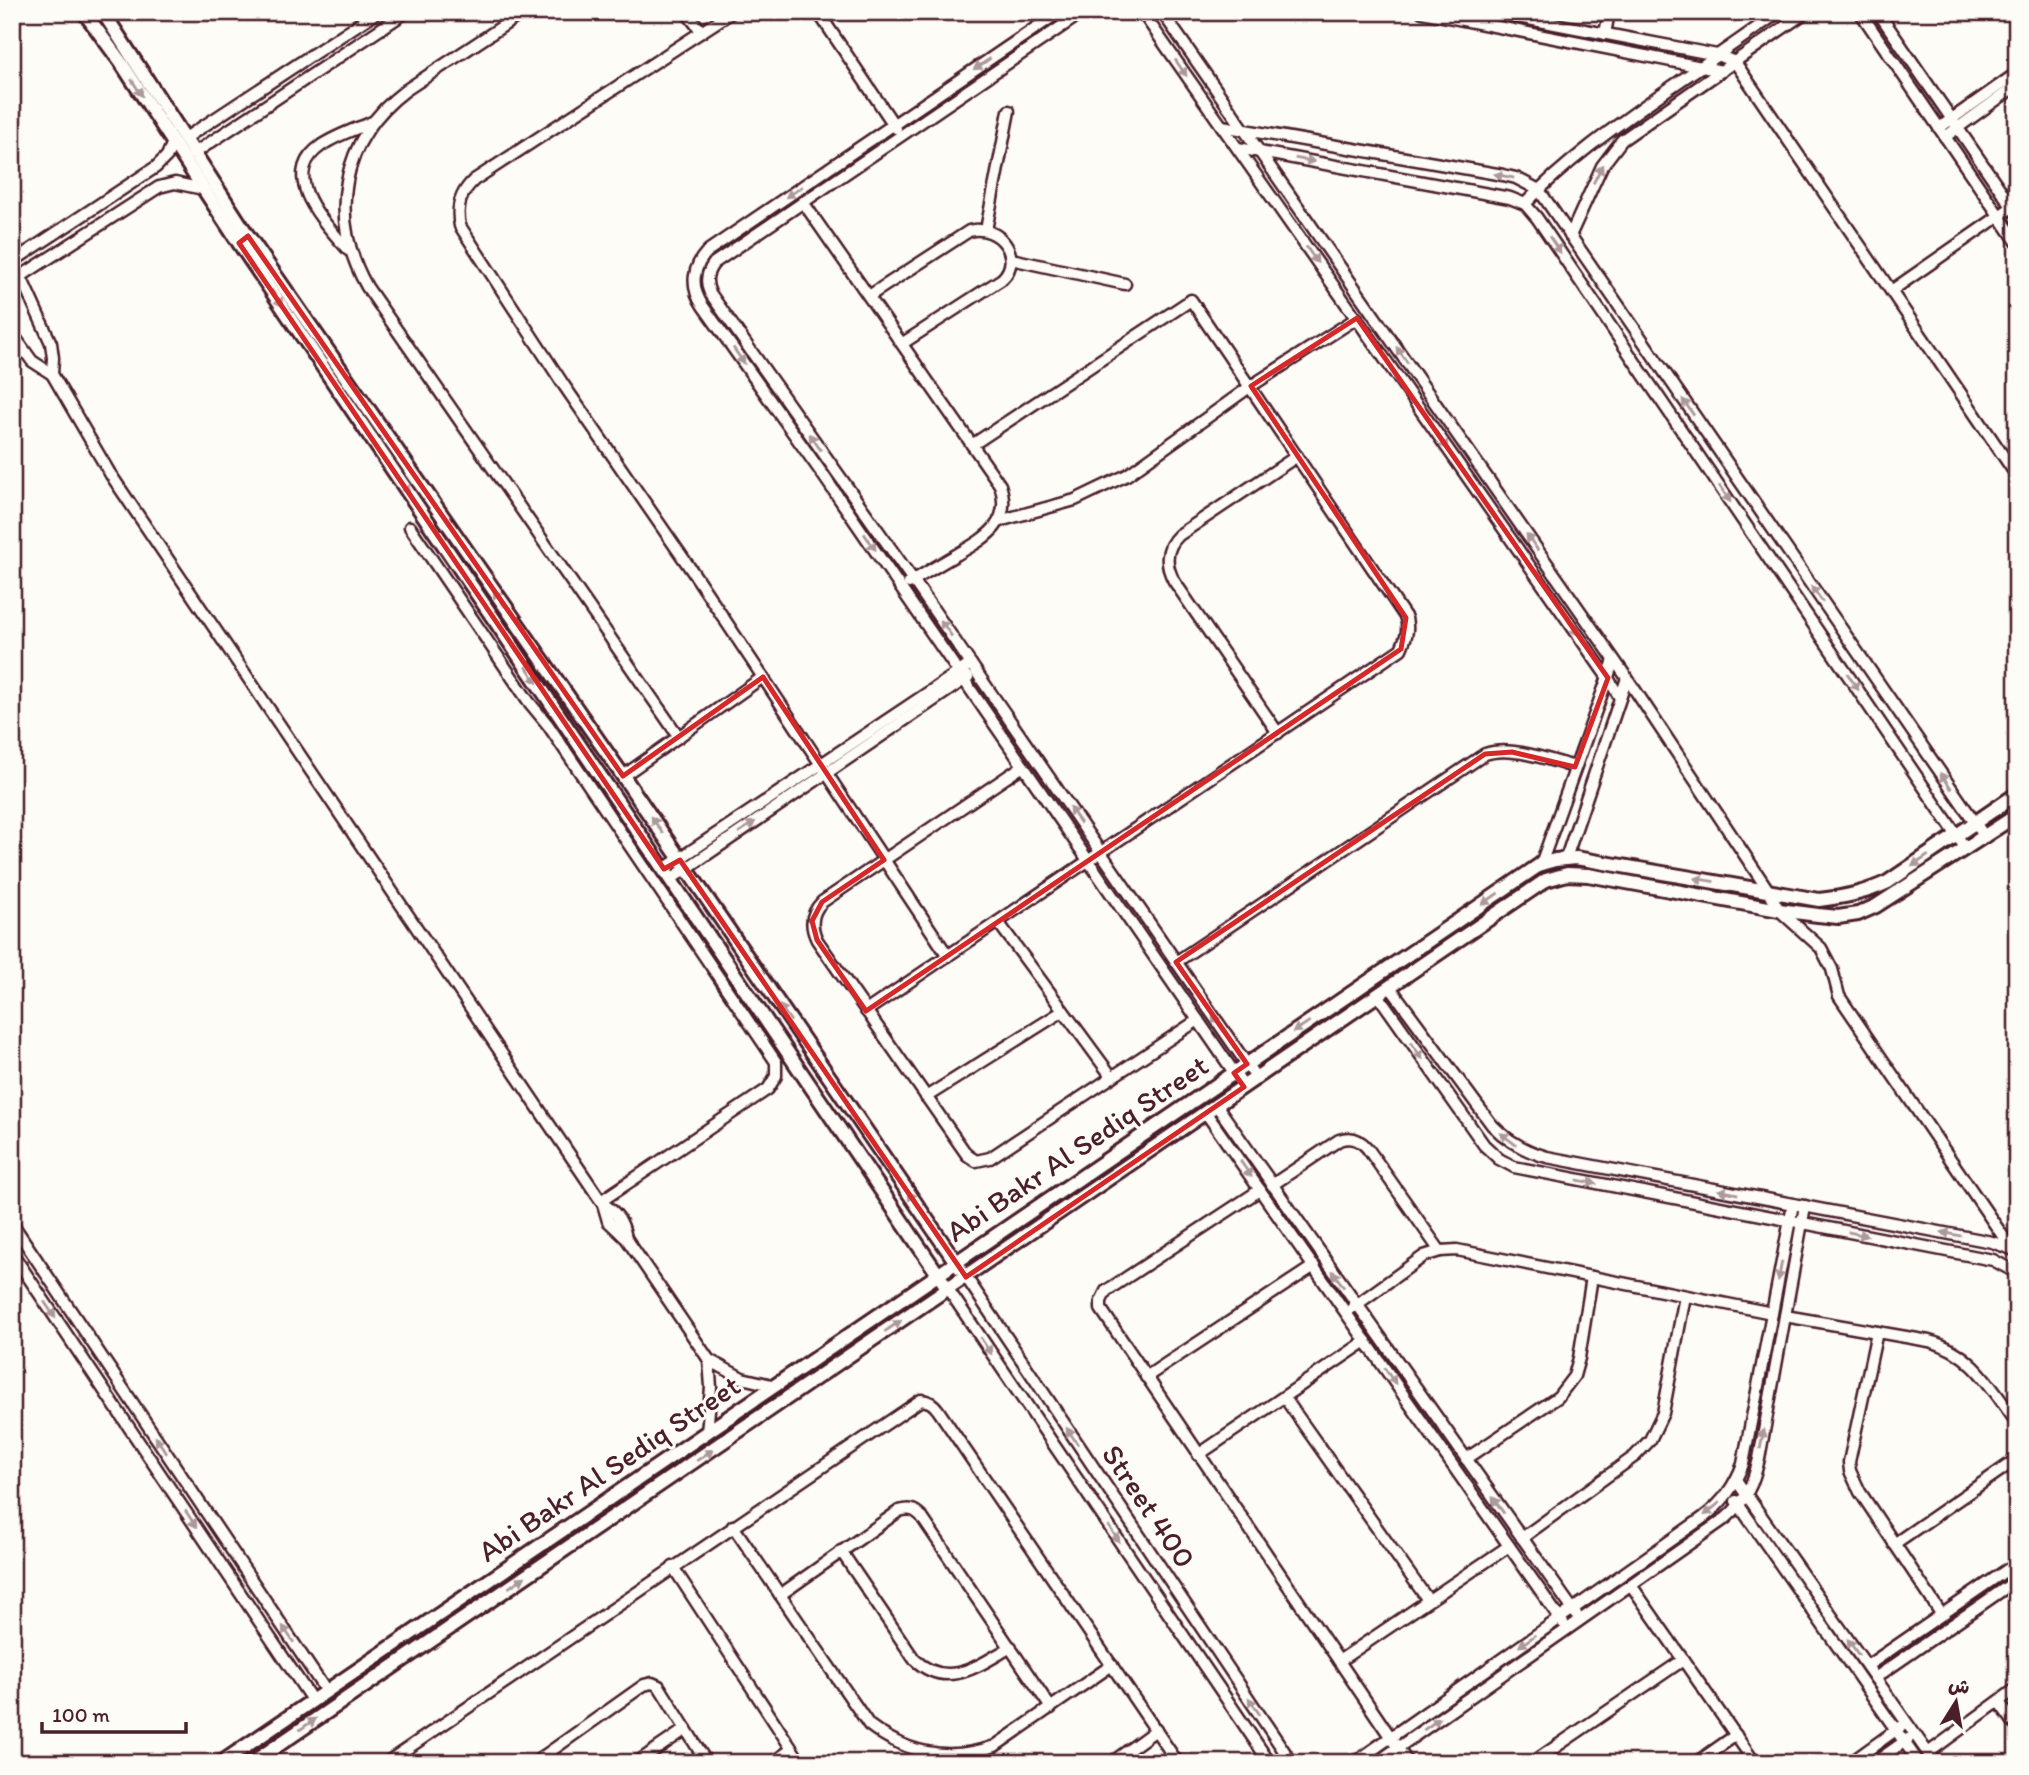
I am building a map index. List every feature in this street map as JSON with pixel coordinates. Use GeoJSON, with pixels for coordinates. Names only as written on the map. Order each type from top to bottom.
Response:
{"type":"FeatureCollection","features":[{"type":"Feature","properties":{"kind":"main road"},"geometry":{"type":"LineString","coordinates":[[84,12],[178,141],[194,154],[244,240],[948,1289]]}},
{"type":"Feature","properties":{"kind":"main road"},"geometry":{"type":"LineString","coordinates":[[103,12],[133,57],[203,189],[244,240],[623,776],[966,1277]]}},
{"type":"Feature","properties":{"kind":"main road"},"geometry":{"type":"LineString","coordinates":[[122,64],[133,57]]}},
{"type":"Feature","properties":{"kind":"main road","name":"Abi Bakr Al Sediq Street"},"geometry":{"type":"LineString","coordinates":[[221,1763],[1541,864],[1576,858],[1819,900],[1849,897],[1888,882],[2017,794]]}},
{"type":"Feature","properties":{"kind":"main road","name":"Abi Bakr Al Sediq Street"},"geometry":{"type":"LineString","coordinates":[[252,1763],[1546,880],[1567,874],[1588,875],[1779,910],[1838,917],[1858,914],[1876,906],[2017,816]]}},
{"type":"Feature","properties":{"kind":"main road"},"geometry":{"type":"LineString","coordinates":[[487,1583],[496,1596]]}},
{"type":"Feature","properties":{"kind":"street"},"geometry":{"type":"LineString","coordinates":[[12,262],[149,172],[167,156],[178,141],[377,12]]}},
{"type":"Feature","properties":{"kind":"street"},"geometry":{"type":"LineString","coordinates":[[194,154],[406,12]]}},
{"type":"Feature","properties":{"kind":"street"},"geometry":{"type":"LineString","coordinates":[[524,12],[406,90],[373,122],[355,154],[345,190],[344,219],[357,271],[374,299],[679,737]]}},
{"type":"Feature","properties":{"kind":"street"},"geometry":{"type":"LineString","coordinates":[[687,12],[702,32]]}},
{"type":"Feature","properties":{"kind":"street"},"geometry":{"type":"LineString","coordinates":[[732,12],[474,180],[461,196],[458,218],[463,233],[555,373],[699,580],[948,956]]}},
{"type":"Feature","properties":{"kind":"street"},"geometry":{"type":"LineString","coordinates":[[818,12],[901,135]]}},
{"type":"Feature","properties":{"kind":"street"},"geometry":{"type":"LineString","coordinates":[[1059,12],[709,250],[700,260],[694,278],[699,300],[901,587],[1244,1087]]}},
{"type":"Feature","properties":{"kind":"street"},"geometry":{"type":"LineString","coordinates":[[1083,12],[714,264],[708,273],[708,288],[1257,1079]]}},
{"type":"Feature","properties":{"kind":"street"},"geometry":{"type":"LineString","coordinates":[[1142,12],[1620,698]]}},
{"type":"Feature","properties":{"kind":"street"},"geometry":{"type":"LineString","coordinates":[[1162,12],[1627,678],[1779,910],[1821,948],[1832,969],[1839,996],[2014,1250]]}},
{"type":"Feature","properties":{"kind":"street"},"geometry":{"type":"LineString","coordinates":[[1422,12],[1723,71]]}},
{"type":"Feature","properties":{"kind":"street"},"geometry":{"type":"LineString","coordinates":[[1491,12],[1717,55],[1735,62],[2017,476]]}},
{"type":"Feature","properties":{"kind":"street"},"geometry":{"type":"LineString","coordinates":[[1605,34],[1609,12]]}},
{"type":"Feature","properties":{"kind":"street"},"geometry":{"type":"LineString","coordinates":[[1525,204],[1596,141],[1779,12]]}},
{"type":"Feature","properties":{"kind":"street"},"geometry":{"type":"LineString","coordinates":[[1570,236],[1602,166],[1622,140],[1806,12]]}},
{"type":"Feature","properties":{"kind":"street"},"geometry":{"type":"LineString","coordinates":[[1860,12],[2017,242]]}},
{"type":"Feature","properties":{"kind":"street"},"geometry":{"type":"LineString","coordinates":[[1878,12],[2014,211],[1999,216],[1891,292]]}},
{"type":"Feature","properties":{"kind":"street"},"geometry":{"type":"LineString","coordinates":[[1016,41],[1024,52]]}},
{"type":"Feature","properties":{"kind":"street"},"geometry":{"type":"LineString","coordinates":[[1942,132],[2017,73]]}},
{"type":"Feature","properties":{"kind":"street"},"geometry":{"type":"LineString","coordinates":[[1954,123],[2017,85]]}},
{"type":"Feature","properties":{"kind":"street"},"geometry":{"type":"LineString","coordinates":[[986,230],[1009,111]]}},
{"type":"Feature","properties":{"kind":"street"},"geometry":{"type":"LineString","coordinates":[[352,255],[309,201],[304,188],[304,174],[309,160],[324,144],[373,122]]}},
{"type":"Feature","properties":{"kind":"street"},"geometry":{"type":"LineString","coordinates":[[1222,126],[1503,175],[1516,178],[1539,190],[1985,838]]}},
{"type":"Feature","properties":{"kind":"street"},"geometry":{"type":"LineString","coordinates":[[1238,148],[1510,198],[1525,204],[1966,849]]}},
{"type":"Feature","properties":{"kind":"street"},"geometry":{"type":"LineString","coordinates":[[149,172],[159,187]]}},
{"type":"Feature","properties":{"kind":"street"},"geometry":{"type":"LineString","coordinates":[[52,374],[51,343],[38,313],[16,280],[159,187],[175,183],[203,189]]}},
{"type":"Feature","properties":{"kind":"street"},"geometry":{"type":"LineString","coordinates":[[803,202],[1000,485],[1003,507],[999,521],[985,538],[901,587]]}},
{"type":"Feature","properties":{"kind":"street"},"geometry":{"type":"LineString","coordinates":[[869,296],[964,233],[975,229],[986,230],[1009,249],[1012,259],[1010,269],[1002,279],[903,344]]}},
{"type":"Feature","properties":{"kind":"street"},"geometry":{"type":"LineString","coordinates":[[1012,259],[1125,284]]}},
{"type":"Feature","properties":{"kind":"street"},"geometry":{"type":"LineString","coordinates":[[866,1011],[1401,649],[1407,636],[1406,618],[1191,300],[972,445]]}},
{"type":"Feature","properties":{"kind":"street"},"geometry":{"type":"LineString","coordinates":[[999,521],[1075,500],[1108,485],[1251,386],[1357,318]]}},
{"type":"Feature","properties":{"kind":"street"},"geometry":{"type":"LineString","coordinates":[[12,333],[32,360],[52,374],[117,483],[602,1203],[608,1220],[626,1238],[709,1360],[742,1378],[776,1386]]}},
{"type":"Feature","properties":{"kind":"street"},"geometry":{"type":"LineString","coordinates":[[1278,733],[1174,581],[1168,568],[1168,555],[1171,544],[1179,536],[1297,456]]}},
{"type":"Feature","properties":{"kind":"street"},"geometry":{"type":"LineString","coordinates":[[410,527],[548,725],[776,1062],[776,1076],[768,1089],[602,1203]]}},
{"type":"Feature","properties":{"kind":"street"},"geometry":{"type":"LineString","coordinates":[[1541,864],[1614,660]]}},
{"type":"Feature","properties":{"kind":"street"},"geometry":{"type":"LineString","coordinates":[[667,874],[973,668]]}},
{"type":"Feature","properties":{"kind":"street"},"geometry":{"type":"LineString","coordinates":[[623,776],[763,677]]}},
{"type":"Feature","properties":{"kind":"street"},"geometry":{"type":"LineString","coordinates":[[1566,858],[1627,678]]}},
{"type":"Feature","properties":{"kind":"street"},"geometry":{"type":"LineString","coordinates":[[1176,962],[1485,754],[1512,751],[1575,767]]}},
{"type":"Feature","properties":{"kind":"street"},"geometry":{"type":"LineString","coordinates":[[1023,766],[822,902],[815,910],[812,921],[817,940],[967,1154],[972,1159],[981,1161],[990,1158],[1198,1020]]}},
{"type":"Feature","properties":{"kind":"street"},"geometry":{"type":"LineString","coordinates":[[998,922],[1112,1077]]}},
{"type":"Feature","properties":{"kind":"street"},"geometry":{"type":"LineString","coordinates":[[1390,987],[1492,1125],[1516,1145],[1547,1157],[1992,1242],[2014,1250]]}},
{"type":"Feature","properties":{"kind":"street"},"geometry":{"type":"LineString","coordinates":[[1378,995],[1484,1145],[1506,1163],[1523,1170],[1993,1261],[2017,1273]]}},
{"type":"Feature","properties":{"kind":"street"},"geometry":{"type":"LineString","coordinates":[[926,1097],[1063,1011]]}},
{"type":"Feature","properties":{"kind":"street"},"geometry":{"type":"LineString","coordinates":[[1211,1110],[1272,1185],[1580,1620]]}},
{"type":"Feature","properties":{"kind":"street"},"geometry":{"type":"LineString","coordinates":[[1211,1110],[1260,1190],[1567,1629]]}},
{"type":"Feature","properties":{"kind":"street"},"geometry":{"type":"LineString","coordinates":[[1272,1185],[1339,1140],[1357,1140],[1368,1149],[1440,1251]]}},
{"type":"Feature","properties":{"kind":"street"},"geometry":{"type":"LineString","coordinates":[[1260,1190],[1104,1294],[1100,1305],[1102,1314],[1408,1763]]}},
{"type":"Feature","properties":{"kind":"street"},"geometry":{"type":"LineString","coordinates":[[1354,1763],[1712,1510],[1729,1492],[1743,1464],[1793,1204]]}},
{"type":"Feature","properties":{"kind":"street"},"geometry":{"type":"LineString","coordinates":[[1376,1763],[1726,1518],[1739,1506],[1751,1488],[1756,1470],[1805,1206]]}},
{"type":"Feature","properties":{"kind":"street"},"geometry":{"type":"LineString","coordinates":[[12,1223],[326,1691]]}},
{"type":"Feature","properties":{"kind":"street"},"geometry":{"type":"LineString","coordinates":[[1346,1312],[1424,1256],[1457,1250],[1772,1313]]}},
{"type":"Feature","properties":{"kind":"street"},"geometry":{"type":"LineString","coordinates":[[12,1254],[312,1700]]}},
{"type":"Feature","properties":{"kind":"street"},"geometry":{"type":"LineString","coordinates":[[1146,1377],[1314,1266]]}},
{"type":"Feature","properties":{"kind":"street","name":"Street 400"},"geometry":{"type":"LineString","coordinates":[[966,1277],[1292,1763]]}},
{"type":"Feature","properties":{"kind":"street"},"geometry":{"type":"LineString","coordinates":[[1466,1459],[1552,1402],[1569,1384],[1581,1349],[1592,1277]]}},
{"type":"Feature","properties":{"kind":"street","name":"Street 400"},"geometry":{"type":"LineString","coordinates":[[948,1289],[1270,1763]]}},
{"type":"Feature","properties":{"kind":"street"},"geometry":{"type":"LineString","coordinates":[[1522,1538],[1635,1456],[1650,1440],[1660,1423],[1665,1404],[1685,1296]]}},
{"type":"Feature","properties":{"kind":"street"},"geometry":{"type":"LineString","coordinates":[[1785,1316],[1930,1341],[1956,1351],[1979,1371],[2017,1423]]}},
{"type":"Feature","properties":{"kind":"street"},"geometry":{"type":"LineString","coordinates":[[1877,1332],[1849,1462],[1850,1471],[1860,1492],[1942,1615]]}},
{"type":"Feature","properties":{"kind":"street"},"geometry":{"type":"LineString","coordinates":[[1198,1455],[1366,1341]]}},
{"type":"Feature","properties":{"kind":"street"},"geometry":{"type":"LineString","coordinates":[[707,1433],[711,1387],[709,1360]]}},
{"type":"Feature","properties":{"kind":"street"},"geometry":{"type":"LineString","coordinates":[[1284,1397],[1428,1600]]}},
{"type":"Feature","properties":{"kind":"street"},"geometry":{"type":"LineString","coordinates":[[386,1763],[921,1400],[934,1404],[1178,1763]]}},
{"type":"Feature","properties":{"kind":"street"},"geometry":{"type":"LineString","coordinates":[[1895,1544],[2017,1459]]}},
{"type":"Feature","properties":{"kind":"street"},"geometry":{"type":"LineString","coordinates":[[1736,1480],[1935,1763]]}},
{"type":"Feature","properties":{"kind":"street"},"geometry":{"type":"LineString","coordinates":[[1729,1492],[1919,1763]]}},
{"type":"Feature","properties":{"kind":"street"},"geometry":{"type":"LineString","coordinates":[[780,1595],[898,1511],[907,1508],[915,1510],[1051,1708]]}},
{"type":"Feature","properties":{"kind":"street"},"geometry":{"type":"LineString","coordinates":[[733,1526],[869,1725],[902,1745],[939,1754],[977,1752],[995,1746],[1112,1665]]}},
{"type":"Feature","properties":{"kind":"street"},"geometry":{"type":"LineString","coordinates":[[1339,1661],[1509,1546]]}},
{"type":"Feature","properties":{"kind":"street"},"geometry":{"type":"LineString","coordinates":[[841,1551],[898,1638],[920,1665],[943,1675],[956,1674],[969,1671],[1011,1647]]}},
{"type":"Feature","properties":{"kind":"street"},"geometry":{"type":"LineString","coordinates":[[1867,1666],[2017,1563]]}},
{"type":"Feature","properties":{"kind":"street"},"geometry":{"type":"LineString","coordinates":[[673,1567],[801,1763]]}},
{"type":"Feature","properties":{"kind":"street"},"geometry":{"type":"LineString","coordinates":[[1875,1678],[2017,1580]]}},
{"type":"Feature","properties":{"kind":"street"},"geometry":{"type":"LineString","coordinates":[[1631,1585],[1755,1763]]}},
{"type":"Feature","properties":{"kind":"street"},"geometry":{"type":"LineString","coordinates":[[1532,1763],[1683,1660]]}},
{"type":"Feature","properties":{"kind":"street"},"geometry":{"type":"LineString","coordinates":[[534,1763],[648,1683],[659,1686],[707,1763]]}},
{"type":"Feature","properties":{"kind":"street"},"geometry":{"type":"LineString","coordinates":[[1928,1753],[2017,1688]]}},
{"type":"Feature","properties":{"kind":"street"},"geometry":{"type":"LineString","coordinates":[[1998,1702],[2017,1727]]}},
{"type":"Feature","properties":{"kind":"street"},"geometry":{"type":"LineString","coordinates":[[1850,1763],[1907,1723]]}},
{"type":"Feature","properties":{"kind":"street"},"geometry":{"type":"LineString","coordinates":[[636,1763],[686,1729]]}},
{"type":"Feature","properties":{"kind":"street"},"geometry":{"type":"LineString","coordinates":[[1111,1763],[1156,1730]]}},
{"type":"Feature","properties":{"kind":"street"},"geometry":{"type":"LineString","coordinates":[[1874,1763],[1915,1734]]}},
{"type":"Feature","properties":{"kind":"street"},"geometry":{"type":"LineString","coordinates":[[1696,1763],[1736,1735]]}},
{"type":"Feature","properties":{"kind":"street"},"geometry":{"type":"LineString","coordinates":[[772,1763],[792,1749]]}},
{"type":"Feature","properties":{"kind":"highlighted area"},"geometry":{"type":"Polygon","coordinates":[[[248,236],[623,776],[763,677],[884,860],[822,902],[812,921],[817,940],[866,1011],[1401,649],[1406,618],[1251,386],[1357,318],[1608,678],[1575,767],[1512,752],[1485,754],[1176,962],[1247,1064],[1234,1073],[1244,1087],[966,1277],[680,860],[664,869],[239,243],[248,236]]]}}]}
